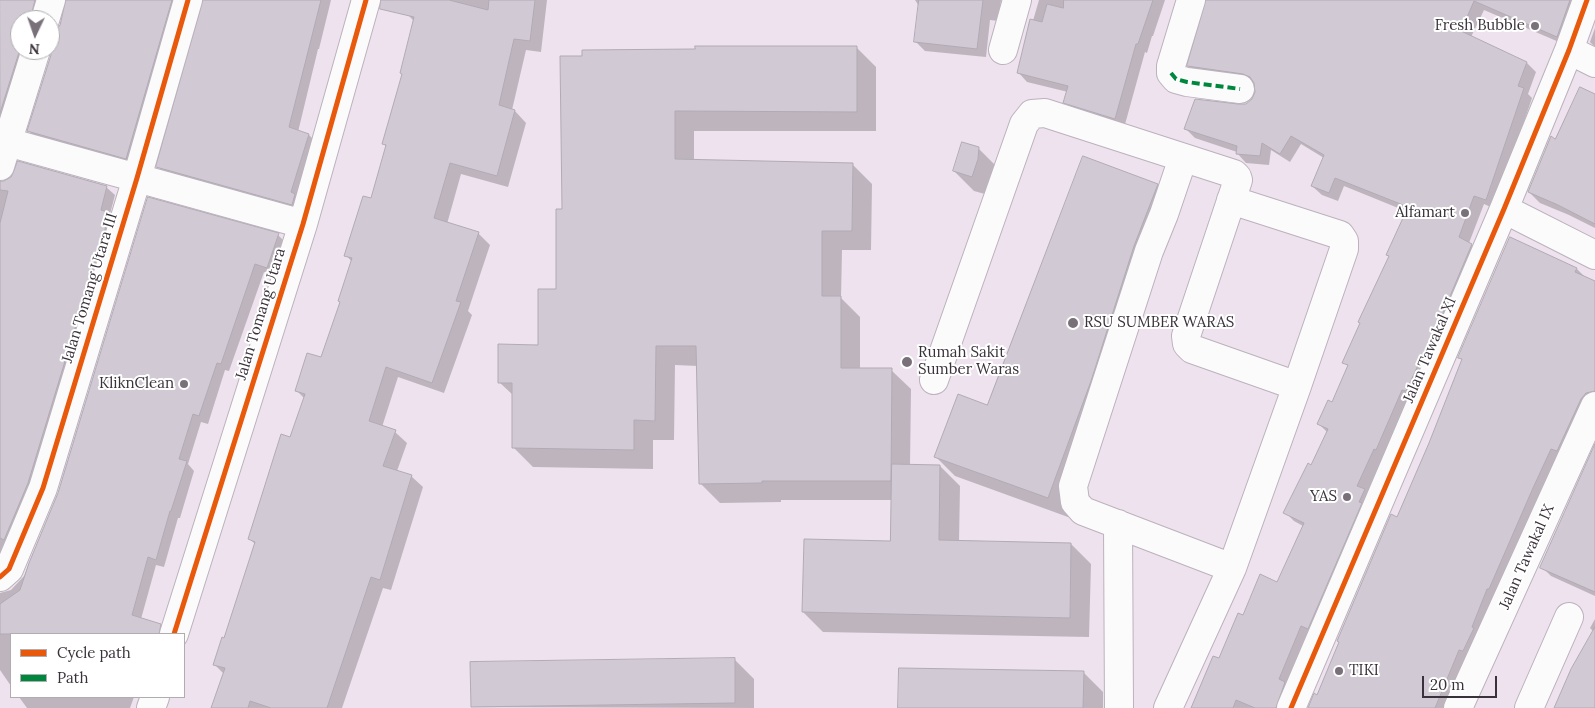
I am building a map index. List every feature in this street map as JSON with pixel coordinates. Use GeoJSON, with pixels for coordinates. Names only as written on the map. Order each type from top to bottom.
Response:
{"type":"FeatureCollection","features":[{"type":"Feature","properties":{"kind":"street","name":"Jalan Tomang Utara III"},"geometry":{"type":"LineString","coordinates":[[0,576],[8,569],[43,488],[188,0]]}},
{"type":"Feature","properties":{"kind":"street","name":"Jalan Tomang Utara"},"geometry":{"type":"LineString","coordinates":[[174,633],[303,224],[366,0]]}},
{"type":"Feature","properties":{"kind":"street"},"geometry":{"type":"LineString","coordinates":[[1003,50],[1017,0]]}},
{"type":"Feature","properties":{"kind":"street"},"geometry":{"type":"LineString","coordinates":[[1191,0],[1171,66],[1171,73],[1176,79],[1187,82],[1240,89]]}},
{"type":"Feature","properties":{"kind":"street","name":"Jalan Tawakal XI"},"geometry":{"type":"LineString","coordinates":[[1291,708],[1504,209],[1569,50],[1587,0]]}},
{"type":"Feature","properties":{"kind":"street"},"geometry":{"type":"LineString","coordinates":[[1569,50],[1595,63]]}},
{"type":"Feature","properties":{"kind":"street"},"geometry":{"type":"LineString","coordinates":[[33,60],[3,149],[136,178],[303,224]]}},
{"type":"Feature","properties":{"kind":"street"},"geometry":{"type":"LineString","coordinates":[[934,380],[1024,124],[1032,114],[1045,114],[1234,174],[1238,177],[1186,336],[1187,344],[1192,349],[1297,386]]}},
{"type":"Feature","properties":{"kind":"street"},"geometry":{"type":"LineString","coordinates":[[1183,158],[1149,251],[1073,486],[1075,502],[1083,511],[1232,568]]}},
{"type":"Feature","properties":{"kind":"street"},"geometry":{"type":"LineString","coordinates":[[1168,708],[1232,568],[1344,249],[1344,241],[1340,235],[1231,200]]}},
{"type":"Feature","properties":{"kind":"street"},"geometry":{"type":"LineString","coordinates":[[1504,209],[1595,255]]}},
{"type":"Feature","properties":{"kind":"street","name":"Jalan Tawakal IX"},"geometry":{"type":"LineString","coordinates":[[1458,708],[1595,406]]}},
{"type":"Feature","properties":{"kind":"street"},"geometry":{"type":"LineString","coordinates":[[1118,524],[1119,708]]}},
{"type":"Feature","properties":{"kind":"street"},"geometry":{"type":"LineString","coordinates":[[1529,708],[1569,617]]}},
{"type":"Feature","properties":{"kind":"building"},"geometry":{"type":"Polygon","coordinates":[[[0,0],[35,0],[32,10],[10,10],[10,60],[17,60],[0,113],[0,0]]]}},
{"type":"Feature","properties":{"kind":"building"},"geometry":{"type":"Polygon","coordinates":[[[66,0],[172,0],[126,159],[27,131],[49,60],[60,60],[60,25],[66,0]]]}},
{"type":"Feature","properties":{"kind":"building"},"geometry":{"type":"Polygon","coordinates":[[[203,0],[321,0],[289,127],[309,134],[291,192],[295,194],[292,205],[156,167],[203,0]]]}},
{"type":"Feature","properties":{"kind":"building"},"geometry":{"type":"Polygon","coordinates":[[[381,0],[449,0],[488,10],[489,0],[535,0],[530,41],[514,39],[499,105],[515,110],[497,176],[450,163],[434,218],[479,232],[456,301],[461,302],[432,383],[386,367],[369,421],[396,430],[383,466],[412,475],[380,580],[371,577],[327,708],[271,708],[250,701],[248,708],[211,708],[225,668],[213,665],[222,637],[224,638],[255,542],[248,539],[281,434],[290,437],[305,394],[295,391],[307,353],[321,357],[340,302],[338,301],[352,258],[344,256],[363,196],[371,198],[386,145],[382,144],[402,74],[400,73],[414,17],[380,9],[381,0]]]}},
{"type":"Feature","properties":{"kind":"building"},"geometry":{"type":"Polygon","coordinates":[[[919,0],[983,0],[977,49],[914,42],[919,0]]]}},
{"type":"Feature","properties":{"kind":"building"},"geometry":{"type":"Polygon","coordinates":[[[1064,0],[1153,0],[1138,44],[1136,44],[1115,119],[1063,103],[1068,86],[1017,73],[1030,19],[1042,22],[1047,4],[1063,8],[1064,0]]]}},
{"type":"Feature","properties":{"kind":"building"},"geometry":{"type":"Polygon","coordinates":[[[1206,0],[1570,0],[1557,37],[1474,1],[1461,31],[1527,62],[1518,86],[1524,88],[1486,200],[1474,196],[1459,237],[1472,244],[1429,346],[1427,346],[1406,391],[1402,390],[1376,450],[1374,449],[1357,486],[1365,489],[1359,502],[1362,503],[1308,629],[1301,626],[1279,679],[1285,682],[1276,708],[1255,708],[1236,700],[1233,708],[1191,708],[1213,656],[1219,658],[1238,613],[1243,615],[1260,574],[1277,582],[1304,523],[1283,513],[1308,463],[1311,465],[1328,429],[1317,424],[1328,400],[1332,402],[1348,365],[1342,363],[1360,323],[1358,322],[1389,256],[1386,255],[1408,207],[1335,178],[1329,193],[1311,186],[1324,155],[1291,136],[1280,154],[1262,143],[1260,156],[1236,154],[1237,146],[1184,129],[1195,99],[1246,104],[1252,99],[1255,92],[1254,83],[1250,77],[1243,74],[1187,66],[1206,0]]]}},
{"type":"Feature","properties":{"kind":"building"},"geometry":{"type":"Polygon","coordinates":[[[695,46],[857,46],[857,112],[675,111],[675,159],[853,163],[852,231],[822,231],[822,296],[841,296],[841,368],[892,368],[891,481],[762,481],[762,483],[699,484],[696,346],[656,346],[655,421],[634,420],[634,450],[512,448],[512,383],[498,383],[498,344],[538,345],[538,289],[556,289],[556,209],[562,209],[560,56],[582,56],[582,50],[695,49],[695,46]]]}},
{"type":"Feature","properties":{"kind":"building"},"geometry":{"type":"Polygon","coordinates":[[[1580,87],[1595,94],[1595,224],[1528,192],[1551,136],[1555,139],[1580,87]]]}},
{"type":"Feature","properties":{"kind":"building"},"geometry":{"type":"Polygon","coordinates":[[[962,142],[979,147],[978,159],[972,177],[953,171],[962,142]]]}},
{"type":"Feature","properties":{"kind":"building"},"geometry":{"type":"Polygon","coordinates":[[[1083,156],[1158,184],[1134,246],[1091,381],[1048,498],[934,457],[958,394],[987,405],[1083,156]]]}},
{"type":"Feature","properties":{"kind":"building"},"geometry":{"type":"Polygon","coordinates":[[[18,161],[107,186],[101,210],[110,213],[28,483],[4,540],[0,538],[0,223],[8,191],[0,190],[0,181],[11,177],[18,161]]]}},
{"type":"Feature","properties":{"kind":"building"},"geometry":{"type":"Polygon","coordinates":[[[148,197],[279,233],[267,268],[255,264],[221,364],[217,363],[199,416],[193,414],[179,459],[187,461],[156,560],[148,557],[132,615],[161,624],[159,633],[0,634],[0,604],[20,590],[58,493],[148,197]]]}},
{"type":"Feature","properties":{"kind":"building"},"geometry":{"type":"Polygon","coordinates":[[[1510,237],[1577,268],[1575,272],[1595,281],[1595,391],[1586,393],[1581,399],[1557,451],[1551,449],[1489,589],[1487,589],[1472,627],[1474,628],[1463,651],[1459,650],[1435,708],[1308,708],[1314,693],[1317,695],[1339,642],[1337,641],[1391,514],[1397,517],[1429,443],[1462,359],[1458,358],[1510,237]]]}},
{"type":"Feature","properties":{"kind":"building"},"geometry":{"type":"Polygon","coordinates":[[[1595,444],[1595,592],[1540,568],[1595,444]]]}},
{"type":"Feature","properties":{"kind":"building"},"geometry":{"type":"Polygon","coordinates":[[[892,464],[940,465],[939,540],[1071,543],[1070,618],[802,612],[804,539],[890,541],[892,464]]]}},
{"type":"Feature","properties":{"kind":"building"},"geometry":{"type":"Polygon","coordinates":[[[1595,627],[1595,708],[1554,708],[1571,669],[1595,627]]]}},
{"type":"Feature","properties":{"kind":"building"},"geometry":{"type":"Polygon","coordinates":[[[735,658],[735,703],[471,707],[470,662],[735,658]]]}},
{"type":"Feature","properties":{"kind":"building"},"geometry":{"type":"Polygon","coordinates":[[[899,668],[1084,671],[1083,708],[898,708],[899,668]]]}},
{"type":"Feature","properties":{"kind":"marked path"},"geometry":{"type":"LineString","coordinates":[[1171,73],[1176,79],[1187,82],[1240,89]]}},
{"type":"Feature","properties":{"kind":"cycle path"},"geometry":{"type":"LineString","coordinates":[[0,577],[9,569],[43,488],[137,178],[188,0]]}},
{"type":"Feature","properties":{"kind":"cycle path"},"geometry":{"type":"LineString","coordinates":[[174,633],[303,224],[366,0]]}},
{"type":"Feature","properties":{"kind":"cycle path"},"geometry":{"type":"LineString","coordinates":[[1291,708],[1504,209],[1569,50],[1587,0]]}},
{"type":"Feature","properties":{"kind":"place","name":"Fresh Bubble"},"geometry":{"type":"Point","coordinates":[1535,26]}},
{"type":"Feature","properties":{"kind":"place","name":"Alfamart"},"geometry":{"type":"Point","coordinates":[1465,213]}},
{"type":"Feature","properties":{"kind":"place","name":"RSU SUMBER WARAS"},"geometry":{"type":"Point","coordinates":[1073,323]}},
{"type":"Feature","properties":{"kind":"place","name":"Rumah Sakit Sumber Waras"},"geometry":{"type":"Point","coordinates":[907,362]}},
{"type":"Feature","properties":{"kind":"place","name":"KliknClean"},"geometry":{"type":"Point","coordinates":[184,384]}},
{"type":"Feature","properties":{"kind":"place","name":"YAS"},"geometry":{"type":"Point","coordinates":[1347,497]}},
{"type":"Feature","properties":{"kind":"place","name":"TIKI"},"geometry":{"type":"Point","coordinates":[1339,671]}}]}
